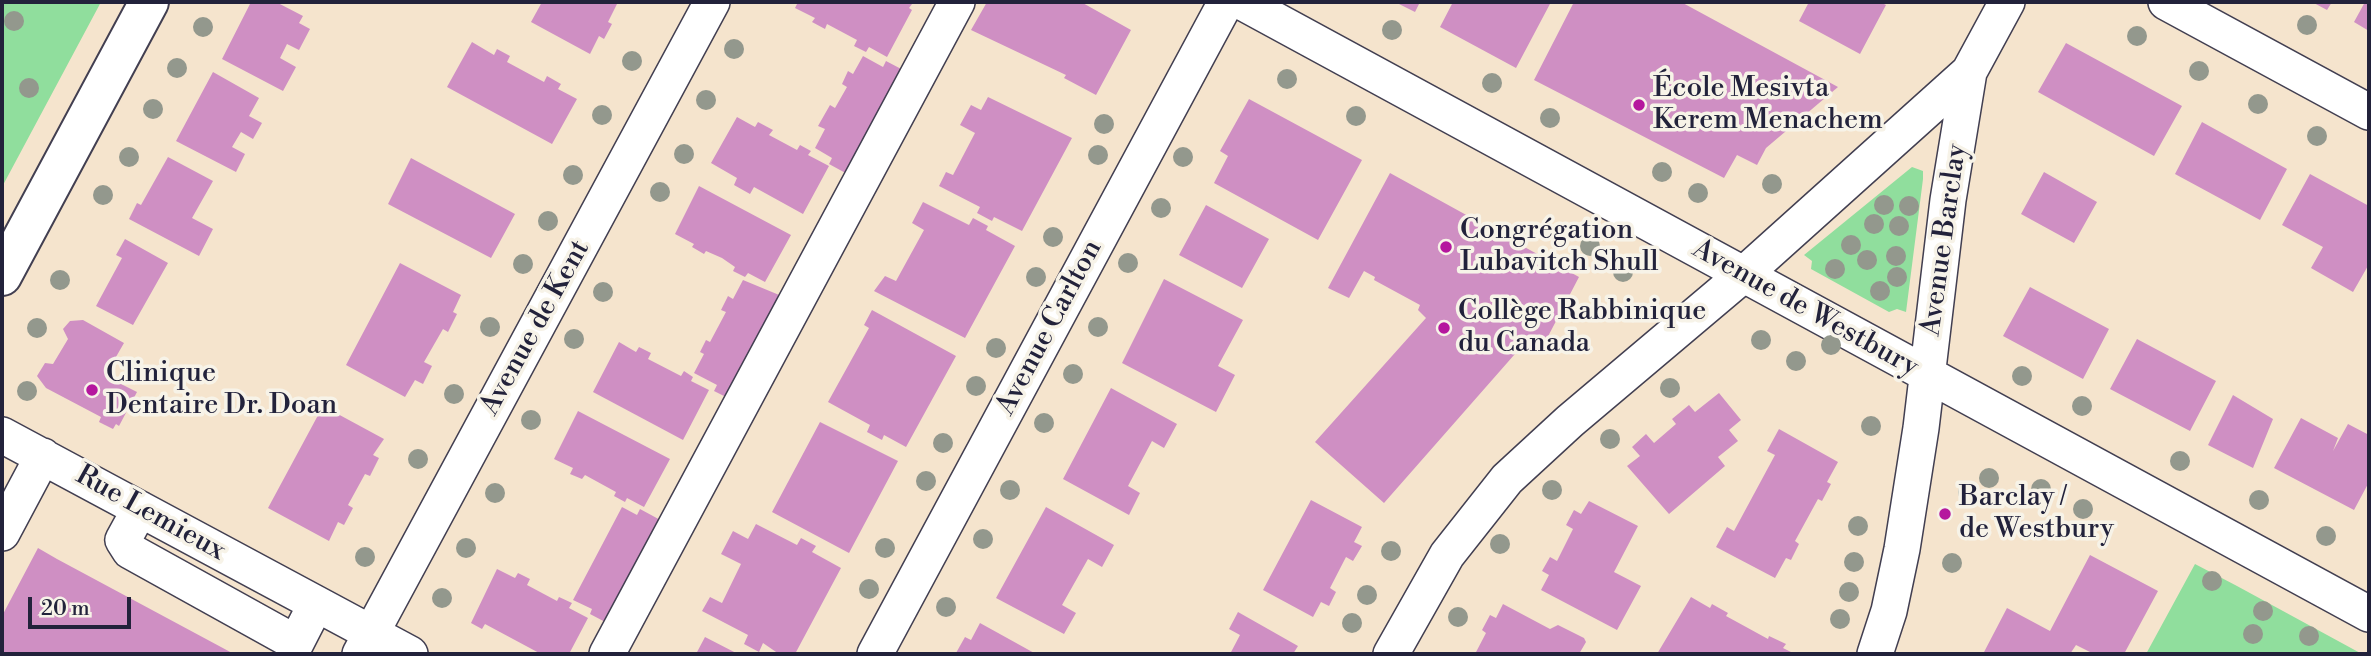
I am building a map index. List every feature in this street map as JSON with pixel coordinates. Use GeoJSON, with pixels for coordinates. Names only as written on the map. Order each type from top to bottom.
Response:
{"type":"FeatureCollection","features":[{"type":"Feature","properties":{"kind":"main road"},"geometry":{"type":"LineString","coordinates":[[2,276],[149,2]]}},
{"type":"Feature","properties":{"kind":"street","name":"Avenue de Kent"},"geometry":{"type":"LineString","coordinates":[[366,644],[712,2]]}},
{"type":"Feature","properties":{"kind":"street"},"geometry":{"type":"LineString","coordinates":[[607,654],[957,2]]}},
{"type":"Feature","properties":{"kind":"street","name":"Avenue Carlton"},"geometry":{"type":"LineString","coordinates":[[875,654],[1226,2]]}},
{"type":"Feature","properties":{"kind":"street","name":"Avenue de Westbury"},"geometry":{"type":"LineString","coordinates":[[1242,2],[2369,614]]}},
{"type":"Feature","properties":{"kind":"street"},"geometry":{"type":"LineString","coordinates":[[1391,654],[1447,555],[1507,479],[1570,421],[1743,275],[1969,72],[2007,2]]}},
{"type":"Feature","properties":{"kind":"street"},"geometry":{"type":"LineString","coordinates":[[2166,2],[2369,112]]}},
{"type":"Feature","properties":{"kind":"street","name":"Avenue Barclay"},"geometry":{"type":"LineString","coordinates":[[1875,654],[1896,582],[1927,375],[1946,213],[1969,72]]}},
{"type":"Feature","properties":{"kind":"street","name":"Rue Lemieux"},"geometry":{"type":"LineString","coordinates":[[2,435],[316,604],[366,644],[410,654]]}},
{"type":"Feature","properties":{"kind":"street"},"geometry":{"type":"LineString","coordinates":[[2,533],[43,456]]}},
{"type":"Feature","properties":{"kind":"street"},"geometry":{"type":"LineString","coordinates":[[140,509],[123,540],[130,551],[293,649],[316,604]]}},
{"type":"Feature","properties":{"kind":"green space"},"geometry":{"type":"Polygon","coordinates":[[[2,2],[101,2],[2,187],[2,2]]]}},
{"type":"Feature","properties":{"kind":"green space"},"geometry":{"type":"Polygon","coordinates":[[[1912,167],[1923,171],[1923,179],[1906,312],[1897,309],[1889,312],[1811,269],[1812,261],[1804,255],[1912,167]]]}},
{"type":"Feature","properties":{"kind":"green space"},"geometry":{"type":"Polygon","coordinates":[[[2195,564],[2237,586],[2362,654],[2146,654],[2195,564]]]}},
{"type":"Feature","properties":{"kind":"building"},"geometry":{"type":"Polygon","coordinates":[[[251,2],[276,2],[303,16],[299,23],[310,29],[299,50],[287,44],[280,58],[296,67],[283,91],[222,59],[251,2]]]}},
{"type":"Feature","properties":{"kind":"building"},"geometry":{"type":"Polygon","coordinates":[[[542,2],[618,2],[608,22],[612,24],[604,39],[599,36],[590,54],[531,22],[542,2]]]}},
{"type":"Feature","properties":{"kind":"building"},"geometry":{"type":"Polygon","coordinates":[[[798,2],[908,2],[912,4],[909,8],[912,10],[887,57],[869,47],[866,52],[854,46],[857,40],[827,24],[825,29],[812,22],[815,18],[795,8],[798,2]]]}},
{"type":"Feature","properties":{"kind":"building"},"geometry":{"type":"Polygon","coordinates":[[[987,2],[1081,2],[1131,30],[1096,95],[1064,78],[1066,75],[971,30],[987,2]]]}},
{"type":"Feature","properties":{"kind":"building"},"geometry":{"type":"Polygon","coordinates":[[[1395,2],[1420,2],[1415,12],[1395,2]]]}},
{"type":"Feature","properties":{"kind":"building"},"geometry":{"type":"Polygon","coordinates":[[[1453,2],[1551,2],[1516,68],[1440,27],[1453,2]]]}},
{"type":"Feature","properties":{"kind":"building"},"geometry":{"type":"Polygon","coordinates":[[[1574,2],[1681,2],[1838,87],[1766,148],[1757,165],[1737,155],[1724,178],[1534,80],[1574,2]]]}},
{"type":"Feature","properties":{"kind":"building"},"geometry":{"type":"Polygon","coordinates":[[[1809,2],[1880,2],[1886,5],[1860,54],[1799,21],[1809,2]]]}},
{"type":"Feature","properties":{"kind":"building"},"geometry":{"type":"Polygon","coordinates":[[[2312,2],[2332,2],[2327,10],[2312,2]]]}},
{"type":"Feature","properties":{"kind":"building"},"geometry":{"type":"Polygon","coordinates":[[[2365,2],[2369,2],[2369,31],[2354,22],[2365,2]]]}},
{"type":"Feature","properties":{"kind":"building"},"geometry":{"type":"Polygon","coordinates":[[[472,42],[494,55],[497,49],[510,56],[507,62],[544,82],[547,76],[561,84],[558,89],[577,99],[552,144],[447,87],[472,42]]]}},
{"type":"Feature","properties":{"kind":"building"},"geometry":{"type":"Polygon","coordinates":[[[2066,43],[2182,106],[2154,156],[2038,92],[2066,43]]]}},
{"type":"Feature","properties":{"kind":"building"},"geometry":{"type":"Polygon","coordinates":[[[863,56],[883,67],[886,61],[905,71],[851,176],[829,164],[832,158],[815,148],[825,129],[818,126],[830,105],[835,108],[847,87],[842,84],[848,71],[853,74],[863,56]]]}},
{"type":"Feature","properties":{"kind":"building"},"geometry":{"type":"Polygon","coordinates":[[[213,72],[259,98],[249,116],[262,123],[253,139],[241,132],[232,147],[245,154],[236,172],[176,141],[213,72]]]}},
{"type":"Feature","properties":{"kind":"building"},"geometry":{"type":"Polygon","coordinates":[[[988,97],[1072,138],[1022,231],[994,217],[992,221],[977,213],[980,207],[939,186],[946,172],[953,175],[975,133],[960,125],[971,105],[981,110],[988,97]]]}},
{"type":"Feature","properties":{"kind":"building"},"geometry":{"type":"Polygon","coordinates":[[[1249,99],[1362,160],[1318,240],[1214,183],[1228,156],[1220,151],[1249,99]]]}},
{"type":"Feature","properties":{"kind":"building"},"geometry":{"type":"Polygon","coordinates":[[[737,117],[755,127],[758,122],[773,130],[769,135],[797,150],[800,145],[811,151],[808,155],[829,166],[803,214],[754,187],[750,194],[734,185],[737,178],[711,163],[737,117]]]}},
{"type":"Feature","properties":{"kind":"building"},"geometry":{"type":"Polygon","coordinates":[[[2202,122],[2287,169],[2260,220],[2175,174],[2202,122]]]}},
{"type":"Feature","properties":{"kind":"building"},"geometry":{"type":"Polygon","coordinates":[[[168,157],[213,181],[192,218],[213,229],[199,256],[129,219],[137,203],[141,205],[168,157]]]}},
{"type":"Feature","properties":{"kind":"building"},"geometry":{"type":"Polygon","coordinates":[[[411,158],[515,214],[491,258],[388,204],[411,158]]]}},
{"type":"Feature","properties":{"kind":"building"},"geometry":{"type":"Polygon","coordinates":[[[2044,172],[2097,202],[2074,243],[2021,214],[2044,172]]]}},
{"type":"Feature","properties":{"kind":"building"},"geometry":{"type":"Polygon","coordinates":[[[1390,173],[1579,277],[1543,346],[1529,338],[1384,503],[1315,442],[1426,318],[1418,310],[1420,305],[1374,280],[1375,277],[1364,271],[1349,298],[1328,288],[1390,173]]]}},
{"type":"Feature","properties":{"kind":"building"},"geometry":{"type":"Polygon","coordinates":[[[2310,174],[2369,206],[2369,264],[2353,292],[2311,268],[2323,247],[2282,225],[2310,174]]]}},
{"type":"Feature","properties":{"kind":"building"},"geometry":{"type":"Polygon","coordinates":[[[699,186],[791,235],[765,282],[748,273],[745,277],[733,271],[735,267],[722,258],[706,251],[704,254],[692,247],[694,244],[675,234],[699,186]]]}},
{"type":"Feature","properties":{"kind":"building"},"geometry":{"type":"Polygon","coordinates":[[[923,202],[969,225],[973,218],[988,226],[986,230],[1015,246],[965,338],[874,291],[885,276],[896,281],[924,230],[912,223],[923,202]]]}},
{"type":"Feature","properties":{"kind":"building"},"geometry":{"type":"Polygon","coordinates":[[[1206,205],[1269,239],[1242,288],[1179,255],[1206,205]]]}},
{"type":"Feature","properties":{"kind":"building"},"geometry":{"type":"Polygon","coordinates":[[[125,239],[168,263],[133,325],[96,306],[122,258],[116,255],[125,239]]]}},
{"type":"Feature","properties":{"kind":"building"},"geometry":{"type":"Polygon","coordinates":[[[400,263],[461,295],[453,312],[457,314],[448,332],[443,329],[424,362],[432,366],[423,384],[415,380],[405,397],[346,365],[400,263]]]}},
{"type":"Feature","properties":{"kind":"building"},"geometry":{"type":"Polygon","coordinates":[[[1164,279],[1243,320],[1218,366],[1235,375],[1216,412],[1122,363],[1164,279]]]}},
{"type":"Feature","properties":{"kind":"building"},"geometry":{"type":"Polygon","coordinates":[[[743,280],[784,297],[730,399],[714,391],[717,385],[694,373],[704,354],[700,352],[706,340],[710,342],[726,312],[721,310],[728,296],[733,299],[743,280]]]}},
{"type":"Feature","properties":{"kind":"building"},"geometry":{"type":"Polygon","coordinates":[[[2030,287],[2109,329],[2083,379],[2003,336],[2030,287]]]}},
{"type":"Feature","properties":{"kind":"building"},"geometry":{"type":"Polygon","coordinates":[[[872,310],[956,356],[906,447],[884,435],[882,440],[867,432],[870,425],[828,402],[869,328],[864,325],[872,310]]]}},
{"type":"Feature","properties":{"kind":"building","name":"Clinique Dentaire Dr. Doan"},"geometry":{"type":"Polygon","coordinates":[[[83,320],[124,343],[105,376],[137,392],[119,426],[116,424],[113,429],[99,422],[101,417],[46,388],[37,376],[45,363],[53,364],[68,339],[63,329],[70,321],[83,320]]]}},
{"type":"Feature","properties":{"kind":"building"},"geometry":{"type":"Polygon","coordinates":[[[2137,339],[2216,381],[2190,431],[2110,389],[2137,339]]]}},
{"type":"Feature","properties":{"kind":"building"},"geometry":{"type":"Polygon","coordinates":[[[619,342],[636,352],[639,347],[651,353],[648,359],[681,376],[684,371],[693,377],[691,381],[709,390],[683,440],[593,392],[619,342]]]}},
{"type":"Feature","properties":{"kind":"building"},"geometry":{"type":"Polygon","coordinates":[[[1111,388],[1177,424],[1164,448],[1152,441],[1128,486],[1140,493],[1129,515],[1063,479],[1111,388]]]}},
{"type":"Feature","properties":{"kind":"building"},"geometry":{"type":"Polygon","coordinates":[[[1719,393],[1741,420],[1729,430],[1738,441],[1718,457],[1725,466],[1669,514],[1627,466],[1640,456],[1632,447],[1646,434],[1654,443],[1676,424],[1672,419],[1689,405],[1695,412],[1719,393]]]}},
{"type":"Feature","properties":{"kind":"building"},"geometry":{"type":"Polygon","coordinates":[[[2233,395],[2273,419],[2253,468],[2208,445],[2233,395]]]}},
{"type":"Feature","properties":{"kind":"building"},"geometry":{"type":"Polygon","coordinates":[[[323,406],[384,439],[373,455],[379,458],[370,476],[365,474],[348,505],[353,508],[344,525],[338,522],[329,541],[268,508],[323,406]]]}},
{"type":"Feature","properties":{"kind":"building"},"geometry":{"type":"Polygon","coordinates":[[[578,411],[670,459],[644,507],[627,498],[625,502],[614,496],[616,492],[585,475],[582,479],[570,474],[573,468],[554,459],[578,411]]]}},
{"type":"Feature","properties":{"kind":"building"},"geometry":{"type":"Polygon","coordinates":[[[2301,418],[2338,438],[2333,451],[2348,424],[2369,435],[2369,482],[2354,510],[2274,468],[2301,418]]]}},
{"type":"Feature","properties":{"kind":"building"},"geometry":{"type":"Polygon","coordinates":[[[820,422],[898,461],[849,553],[772,512],[820,422]]]}},
{"type":"Feature","properties":{"kind":"building"},"geometry":{"type":"Polygon","coordinates":[[[1779,429],[1838,462],[1827,482],[1831,484],[1822,501],[1818,499],[1795,541],[1799,544],[1791,560],[1786,558],[1775,578],[1716,547],[1727,527],[1734,531],[1775,455],[1767,451],[1779,429]]]}},
{"type":"Feature","properties":{"kind":"building"},"geometry":{"type":"Polygon","coordinates":[[[1311,500],[1362,527],[1354,542],[1362,546],[1353,561],[1346,557],[1330,588],[1336,592],[1329,606],[1321,602],[1313,617],[1263,590],[1311,500]]]}},
{"type":"Feature","properties":{"kind":"building"},"geometry":{"type":"Polygon","coordinates":[[[1589,501],[1638,526],[1614,572],[1641,586],[1617,630],[1541,590],[1549,575],[1542,571],[1550,557],[1557,561],[1573,529],[1566,525],[1574,510],[1581,514],[1589,501]]]}},
{"type":"Feature","properties":{"kind":"building"},"geometry":{"type":"Polygon","coordinates":[[[622,507],[637,515],[640,509],[664,522],[609,624],[590,614],[592,609],[573,600],[622,507]]]}},
{"type":"Feature","properties":{"kind":"building"},"geometry":{"type":"Polygon","coordinates":[[[1046,507],[1114,545],[1102,567],[1088,559],[1062,605],[1076,613],[1064,634],[996,598],[1046,507]]]}},
{"type":"Feature","properties":{"kind":"building"},"geometry":{"type":"Polygon","coordinates":[[[756,524],[797,545],[801,538],[816,546],[812,552],[841,568],[795,654],[779,654],[763,643],[759,652],[744,644],[748,635],[702,611],[710,597],[722,603],[741,564],[721,554],[733,531],[748,539],[756,524]]]}},
{"type":"Feature","properties":{"kind":"building"},"geometry":{"type":"Polygon","coordinates":[[[38,548],[234,654],[2,654],[2,616],[38,548]]]}},
{"type":"Feature","properties":{"kind":"building"},"geometry":{"type":"Polygon","coordinates":[[[2090,555],[2158,591],[2124,654],[2094,654],[2076,645],[2070,654],[1983,654],[2007,608],[2050,631],[2090,555]]]}},
{"type":"Feature","properties":{"kind":"building"},"geometry":{"type":"Polygon","coordinates":[[[497,569],[515,578],[518,573],[530,579],[527,585],[557,601],[559,597],[572,603],[569,608],[588,618],[569,654],[541,654],[485,624],[482,629],[471,623],[497,569]]]}},
{"type":"Feature","properties":{"kind":"building"},"geometry":{"type":"Polygon","coordinates":[[[1691,597],[1710,608],[1712,604],[1728,613],[1726,616],[1768,639],[1769,636],[1786,644],[1783,648],[1795,654],[1657,654],[1691,597]]]}},
{"type":"Feature","properties":{"kind":"building"},"geometry":{"type":"Polygon","coordinates":[[[1503,604],[1550,629],[1558,625],[1584,638],[1586,642],[1579,654],[1475,654],[1486,633],[1482,630],[1490,615],[1496,618],[1503,604]]]}},
{"type":"Feature","properties":{"kind":"building"},"geometry":{"type":"Polygon","coordinates":[[[1238,612],[1298,646],[1293,654],[1230,654],[1240,635],[1229,629],[1238,612]]]}},
{"type":"Feature","properties":{"kind":"building"},"geometry":{"type":"Polygon","coordinates":[[[980,623],[1036,654],[956,653],[965,637],[971,640],[980,623]]]}},
{"type":"Feature","properties":{"kind":"building"},"geometry":{"type":"Polygon","coordinates":[[[705,637],[738,654],[696,654],[705,637]]]}},
{"type":"Feature","properties":{"kind":"place","name":"École Mesivta Kerem Menachem"},"geometry":{"type":"Point","coordinates":[1639,105]}},
{"type":"Feature","properties":{"kind":"place","name":"Congrégation Lubavitch Shull"},"geometry":{"type":"Point","coordinates":[1446,247]}},
{"type":"Feature","properties":{"kind":"place","name":"Collège Rabbinique du Canada"},"geometry":{"type":"Point","coordinates":[1444,328]}},
{"type":"Feature","properties":{"kind":"place","name":"Clinique Dentaire Dr. Doan"},"geometry":{"type":"Point","coordinates":[92,390]}},
{"type":"Feature","properties":{"kind":"place","name":"Barclay / de Westbury"},"geometry":{"type":"Point","coordinates":[1945,514]}}]}
